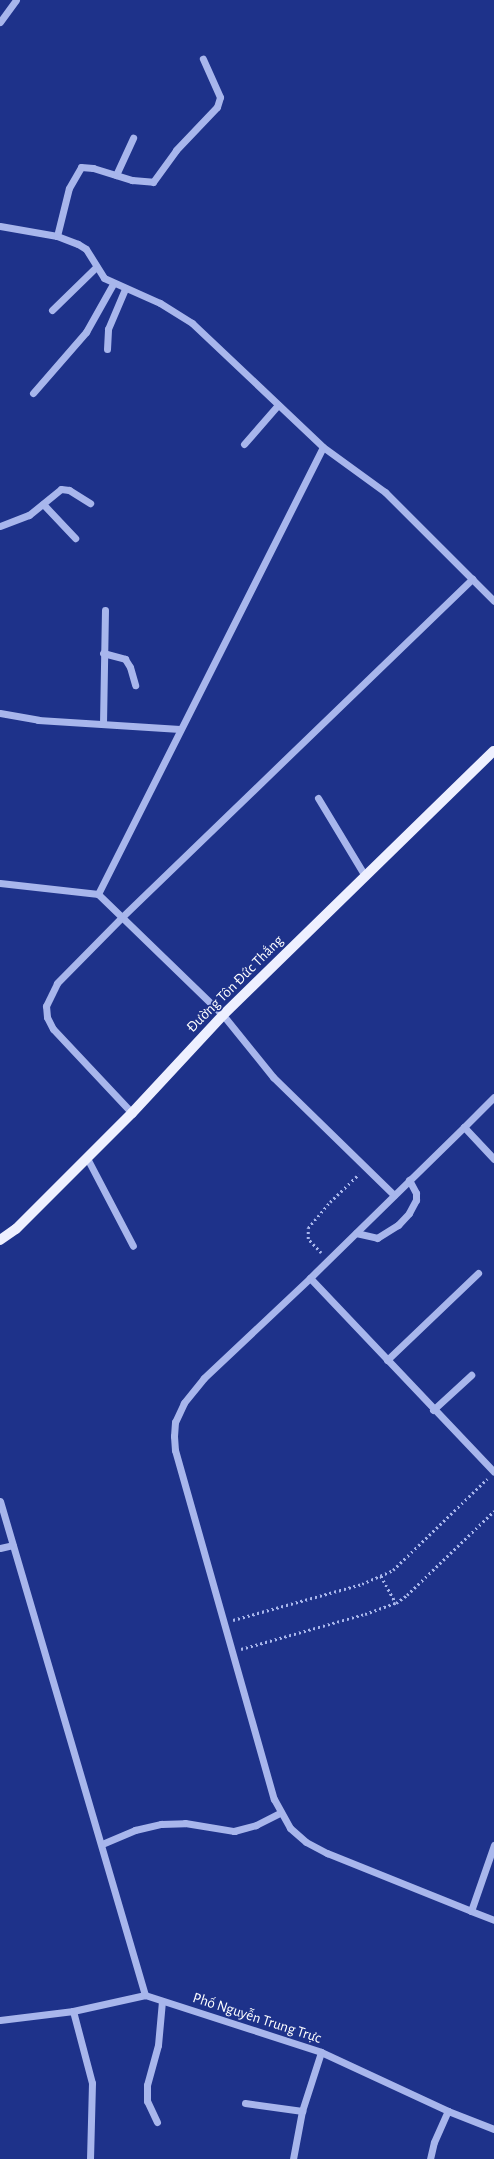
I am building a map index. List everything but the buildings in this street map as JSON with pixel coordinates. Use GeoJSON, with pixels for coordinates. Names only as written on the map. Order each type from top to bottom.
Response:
{"type":"FeatureCollection","features":[{"type":"Feature","properties":{"kind":"main road","name":"Đường Tôn Đức Thắng"},"geometry":{"type":"LineString","coordinates":[[0,1240],[16,1229],[132,1113],[223,1015],[494,751]]}},
{"type":"Feature","properties":{"kind":"street"},"geometry":{"type":"LineString","coordinates":[[0,22],[16,0]]}},
{"type":"Feature","properties":{"kind":"street"},"geometry":{"type":"LineString","coordinates":[[57,236],[69,188],[79,169],[84,166],[132,180],[153,182],[176,150],[217,107],[220,96],[203,59]]}},
{"type":"Feature","properties":{"kind":"street"},"geometry":{"type":"LineString","coordinates":[[116,175],[133,138]]}},
{"type":"Feature","properties":{"kind":"street"},"geometry":{"type":"LineString","coordinates":[[0,226],[57,236],[86,249],[104,278],[113,284],[160,303],[192,323],[323,447],[385,492],[494,601]]}},
{"type":"Feature","properties":{"kind":"street"},"geometry":{"type":"LineString","coordinates":[[52,310],[96,267]]}},
{"type":"Feature","properties":{"kind":"street"},"geometry":{"type":"LineString","coordinates":[[33,393],[86,332],[113,284]]}},
{"type":"Feature","properties":{"kind":"street"},"geometry":{"type":"LineString","coordinates":[[107,349],[108,329],[125,289]]}},
{"type":"Feature","properties":{"kind":"street"},"geometry":{"type":"LineString","coordinates":[[244,444],[278,405]]}},
{"type":"Feature","properties":{"kind":"street"},"geometry":{"type":"LineString","coordinates":[[98,894],[323,447]]}},
{"type":"Feature","properties":{"kind":"street"},"geometry":{"type":"LineString","coordinates":[[0,526],[29,515],[61,489],[69,490],[90,503]]}},
{"type":"Feature","properties":{"kind":"street"},"geometry":{"type":"LineString","coordinates":[[43,504],[75,538]]}},
{"type":"Feature","properties":{"kind":"street"},"geometry":{"type":"LineString","coordinates":[[132,1113],[52,1029],[47,1017],[46,1006],[57,983],[122,917],[472,579]]}},
{"type":"Feature","properties":{"kind":"street"},"geometry":{"type":"LineString","coordinates":[[103,724],[103,653],[105,610]]}},
{"type":"Feature","properties":{"kind":"street"},"geometry":{"type":"LineString","coordinates":[[103,653],[125,659],[130,667],[135,685]]}},
{"type":"Feature","properties":{"kind":"street"},"geometry":{"type":"LineString","coordinates":[[0,713],[38,720],[180,729]]}},
{"type":"Feature","properties":{"kind":"street"},"geometry":{"type":"LineString","coordinates":[[318,798],[365,876]]}},
{"type":"Feature","properties":{"kind":"street"},"geometry":{"type":"LineString","coordinates":[[0,883],[98,894],[223,1015],[273,1077],[394,1195]]}},
{"type":"Feature","properties":{"kind":"street"},"geometry":{"type":"LineString","coordinates":[[494,1097],[329,1260],[204,1378],[184,1402],[175,1422],[175,1450],[274,1799],[290,1828],[306,1842],[494,1920]]}},
{"type":"Feature","properties":{"kind":"street"},"geometry":{"type":"LineString","coordinates":[[464,1127],[494,1160]]}},
{"type":"Feature","properties":{"kind":"street"},"geometry":{"type":"LineString","coordinates":[[87,1158],[133,1246]]}},
{"type":"Feature","properties":{"kind":"street"},"geometry":{"type":"LineString","coordinates":[[356,1233],[377,1238],[398,1225],[409,1213],[416,1200],[416,1193],[410,1180]]}},
{"type":"Feature","properties":{"kind":"street"},"geometry":{"type":"LineString","coordinates":[[387,1360],[478,1273]]}},
{"type":"Feature","properties":{"kind":"street"},"geometry":{"type":"LineString","coordinates":[[310,1278],[433,1410],[494,1472]]}},
{"type":"Feature","properties":{"kind":"street"},"geometry":{"type":"LineString","coordinates":[[433,1410],[470,1375]]}},
{"type":"Feature","properties":{"kind":"street"},"geometry":{"type":"LineString","coordinates":[[0,1501],[102,1844],[145,1995],[73,2012],[0,2020]]}},
{"type":"Feature","properties":{"kind":"street"},"geometry":{"type":"LineString","coordinates":[[0,1548],[13,1545]]}},
{"type":"Feature","properties":{"kind":"street"},"geometry":{"type":"LineString","coordinates":[[102,1844],[135,1830],[161,1824],[185,1823],[234,1831],[256,1825],[280,1812]]}},
{"type":"Feature","properties":{"kind":"street"},"geometry":{"type":"LineString","coordinates":[[471,1911],[494,1844]]}},
{"type":"Feature","properties":{"kind":"street","name":"Phố Nguyễn Trung Trực"},"geometry":{"type":"LineString","coordinates":[[145,1995],[321,2052],[448,2111],[494,2129]]}},
{"type":"Feature","properties":{"kind":"street"},"geometry":{"type":"LineString","coordinates":[[157,2122],[147,2101],[147,2085],[158,2045],[162,2001]]}},
{"type":"Feature","properties":{"kind":"street"},"geometry":{"type":"LineString","coordinates":[[73,2012],[92,2083],[90,2159]]}},
{"type":"Feature","properties":{"kind":"street"},"geometry":{"type":"LineString","coordinates":[[293,2159],[302,2111],[321,2052]]}},
{"type":"Feature","properties":{"kind":"street"},"geometry":{"type":"LineString","coordinates":[[245,2103],[302,2111]]}},
{"type":"Feature","properties":{"kind":"street"},"geometry":{"type":"LineString","coordinates":[[430,2159],[434,2142],[448,2111]]}},
{"type":"Feature","properties":{"kind":"path"},"geometry":{"type":"LineString","coordinates":[[329,1260],[308,1239],[308,1228],[330,1202],[367,1167]]}},
{"type":"Feature","properties":{"kind":"path"},"geometry":{"type":"LineString","coordinates":[[225,1622],[362,1584],[393,1570],[494,1472]]}},
{"type":"Feature","properties":{"kind":"path"},"geometry":{"type":"LineString","coordinates":[[233,1651],[365,1614],[396,1603],[407,1595],[494,1511]]}},
{"type":"Feature","properties":{"kind":"path"},"geometry":{"type":"LineString","coordinates":[[381,1576],[396,1603]]}}]}
